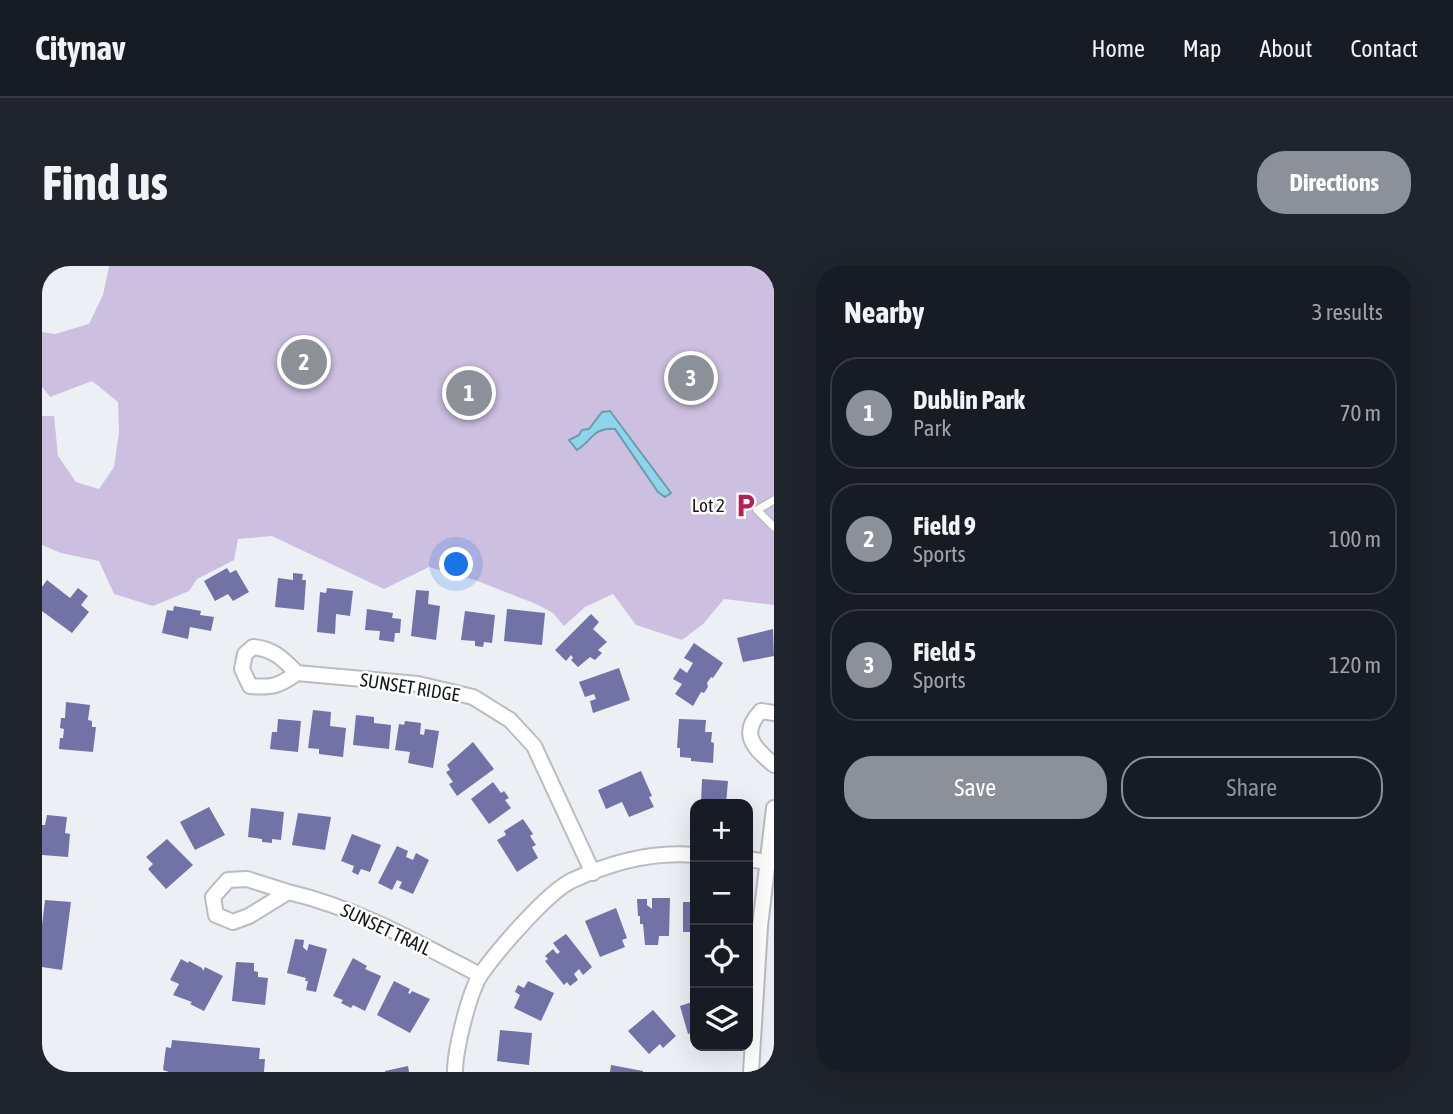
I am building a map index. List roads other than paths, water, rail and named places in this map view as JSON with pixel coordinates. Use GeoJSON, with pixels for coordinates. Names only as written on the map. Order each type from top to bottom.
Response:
{"type":"FeatureCollection","features":[{"type":"Feature","properties":{"kind":"street","name":"SUNSET RIDGE"},"geometry":{"type":"LineString","coordinates":[[297,673],[418,684],[472,697],[510,720],[534,746],[593,873]]}},
{"type":"Feature","properties":{"kind":"street"},"geometry":{"type":"LineString","coordinates":[[774,713],[761,711],[752,721],[750,738],[757,750],[774,765]]}},
{"type":"Feature","properties":{"kind":"street"},"geometry":{"type":"LineString","coordinates":[[751,1072],[760,926],[772,862],[774,808]]}},
{"type":"Feature","properties":{"kind":"street"},"geometry":{"type":"LineString","coordinates":[[456,1072],[455,1062],[465,1017],[480,975],[536,909],[568,882],[635,857],[690,855]]}},
{"type":"Feature","properties":{"kind":"street"},"geometry":{"type":"LineString","coordinates":[[753,860],[772,862]]}},
{"type":"Feature","properties":{"kind":"street","name":"SUNSET TRAIL"},"geometry":{"type":"LineString","coordinates":[[288,892],[249,916],[233,922],[216,915],[213,897],[228,880],[247,879],[322,900],[363,916],[480,975]]}},
{"type":"Feature","properties":{"kind":"lane"},"geometry":{"type":"LineString","coordinates":[[774,500],[757,510],[774,527]]}},
{"type":"Feature","properties":{"kind":"water"},"geometry":{"type":"Polygon","coordinates":[[[610,411],[671,493],[665,497],[658,492],[615,429],[597,432],[577,450],[569,440],[579,435],[582,430],[589,429],[602,412],[610,411]]]}},
{"type":"Feature","properties":{"kind":"place","name":"Field 9"},"geometry":{"type":"Point","coordinates":[304,362]}},
{"type":"Feature","properties":{"kind":"place","name":"Field 5"},"geometry":{"type":"Point","coordinates":[691,378]}},
{"type":"Feature","properties":{"kind":"place","name":"Dublin Park"},"geometry":{"type":"Point","coordinates":[469,393]}},
{"type":"Feature","properties":{"kind":"place","name":"Lot 2"},"geometry":{"type":"Point","coordinates":[745,505]}}]}
